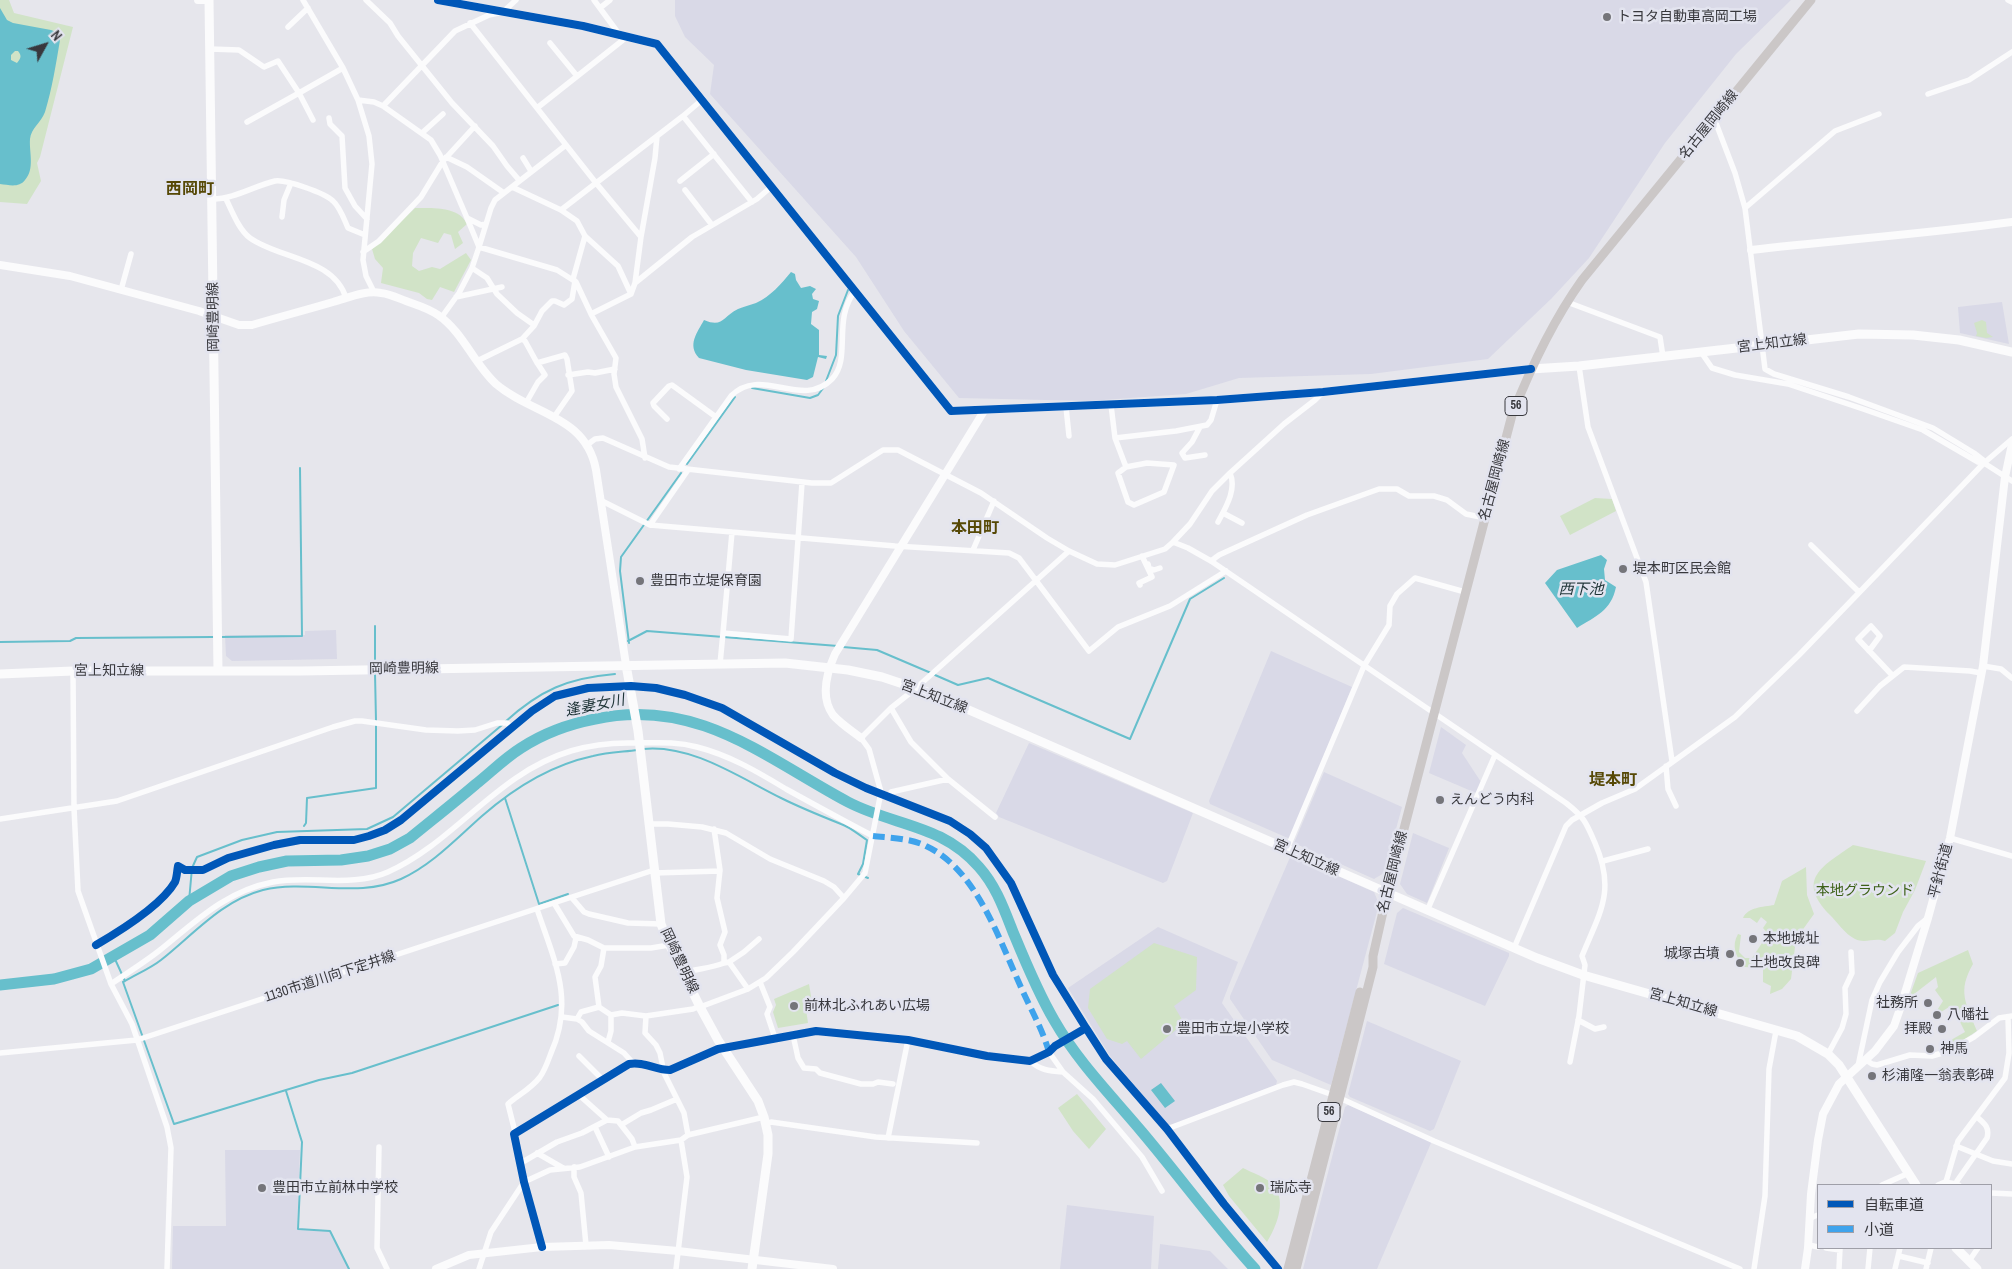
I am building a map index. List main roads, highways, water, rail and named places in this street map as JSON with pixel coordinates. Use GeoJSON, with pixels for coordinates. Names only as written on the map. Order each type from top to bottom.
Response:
{"type":"FeatureCollection","features":[{"type":"Feature","properties":{"kind":"main road","name":"岡崎豊明線"},"geometry":{"type":"LineString","coordinates":[[208,0],[213,199],[218,671],[626,665],[638,731],[648,824],[662,924],[670,945],[700,1006],[758,1101],[765,1120],[768,1154],[752,1265]]}},
{"type":"Feature","properties":{"kind":"main road","name":"名古屋岡崎線"},"geometry":{"type":"LineString","coordinates":[[1288,1269],[1373,967],[1373,956],[1387,894],[1512,415],[1531,369],[1566,302],[1602,254],[1811,0]]}},
{"type":"Feature","properties":{"kind":"main road","name":"宮上知立線"},"geometry":{"type":"LineString","coordinates":[[1531,369],[1579,366],[1859,334],[1914,334],[1959,340],[2012,352]]}},
{"type":"Feature","properties":{"kind":"main road","name":"宮上知立線"},"geometry":{"type":"LineString","coordinates":[[626,665],[785,663],[882,677],[915,689],[930,692],[1387,894],[1514,948],[1583,975],[1797,1036],[1828,1054],[1846,1076],[1915,1184]]}},
{"type":"Feature","properties":{"kind":"main road","name":"宮上知立線"},"geometry":{"type":"LineString","coordinates":[[0,674],[73,671],[218,671]]}},
{"type":"Feature","properties":{"kind":"main road","name":"名古屋岡崎線"},"geometry":{"type":"LineString","coordinates":[[1296,1269],[1336,1097]]}},
{"type":"Feature","properties":{"kind":"main road"},"geometry":{"type":"LineString","coordinates":[[1957,1249],[1977,1269]]}},
{"type":"Feature","properties":{"kind":"water"},"geometry":{"type":"Polygon","coordinates":[[[0,8],[7,20],[13,23],[51,30],[56,32],[60,40],[45,112],[30,139],[31,166],[28,176],[23,183],[17,185],[0,184],[0,8]],[[18,51],[11,55],[11,60],[17,63],[21,57],[18,51]]]}},
{"type":"Feature","properties":{"kind":"water"},"geometry":{"type":"Polygon","coordinates":[[[791,272],[795,274],[801,288],[810,286],[816,289],[812,294],[813,299],[819,301],[817,309],[812,312],[811,324],[819,330],[819,355],[827,356],[826,359],[818,357],[813,377],[807,380],[746,370],[699,358],[695,353],[693,344],[704,320],[715,323],[719,322],[738,309],[756,303],[766,297],[791,272]]]}},
{"type":"Feature","properties":{"kind":"water","name":"西下池"},"geometry":{"type":"Polygon","coordinates":[[[1601,555],[1607,560],[1604,569],[1605,580],[1616,587],[1614,595],[1602,612],[1577,628],[1545,583],[1557,570],[1601,555]]]}},
{"type":"Feature","properties":{"kind":"water"},"geometry":{"type":"Polygon","coordinates":[[[1161,1083],[1175,1101],[1165,1108],[1151,1090],[1161,1083]]]}},
{"type":"Feature","properties":{"kind":"waterway"},"geometry":{"type":"LineString","coordinates":[[826,381],[836,355],[838,316],[848,290]]}},
{"type":"Feature","properties":{"kind":"waterway"},"geometry":{"type":"LineString","coordinates":[[752,388],[810,398],[818,395],[824,387]]}},
{"type":"Feature","properties":{"kind":"waterway"},"geometry":{"type":"LineString","coordinates":[[687,464],[735,397]]}},
{"type":"Feature","properties":{"kind":"waterway"},"geometry":{"type":"LineString","coordinates":[[221,637],[302,636],[300,468]]}},
{"type":"Feature","properties":{"kind":"waterway"},"geometry":{"type":"LineString","coordinates":[[629,643],[620,571],[621,557],[681,473]]}},
{"type":"Feature","properties":{"kind":"waterway"},"geometry":{"type":"LineString","coordinates":[[935,675],[958,685],[988,678],[1130,739],[1190,599],[1224,578]]}},
{"type":"Feature","properties":{"kind":"waterway"},"geometry":{"type":"LineString","coordinates":[[375,626],[375,666]]}},
{"type":"Feature","properties":{"kind":"waterway"},"geometry":{"type":"LineString","coordinates":[[628,641],[647,631],[838,646]]}},
{"type":"Feature","properties":{"kind":"waterway"},"geometry":{"type":"LineString","coordinates":[[0,642],[70,641],[76,638],[213,637]]}},
{"type":"Feature","properties":{"kind":"waterway"},"geometry":{"type":"LineString","coordinates":[[843,647],[877,650],[931,673]]}},
{"type":"Feature","properties":{"kind":"waterway"},"geometry":{"type":"LineString","coordinates":[[375,673],[376,721]]}},
{"type":"Feature","properties":{"kind":"waterway"},"geometry":{"type":"LineString","coordinates":[[505,722],[530,702],[556,688],[583,679],[615,674]]}},
{"type":"Feature","properties":{"kind":"waterway","name":"逢妻女川"},"geometry":{"type":"LineString","coordinates":[[0,985],[54,979],[91,969],[150,935],[189,901],[231,876],[287,861],[341,860],[368,856],[390,849],[410,838],[515,752],[557,730],[595,719],[632,714],[666,716],[698,724],[728,735],[758,750],[848,802],[865,810],[917,827],[949,842],[965,853],[985,874],[995,890],[1027,965],[1063,1035],[1095,1078],[1255,1269]]}},
{"type":"Feature","properties":{"kind":"waterway"},"geometry":{"type":"LineString","coordinates":[[189,901],[192,868],[197,857],[242,840],[277,832],[367,829],[393,817],[502,725]]}},
{"type":"Feature","properties":{"kind":"waterway"},"geometry":{"type":"LineString","coordinates":[[304,826],[306,823],[307,798],[376,788],[376,726]]}},
{"type":"Feature","properties":{"kind":"waterway"},"geometry":{"type":"LineString","coordinates":[[643,749],[661,749],[697,757],[732,772],[796,805],[848,827],[867,840],[863,864],[858,874],[868,878]]}},
{"type":"Feature","properties":{"kind":"waterway"},"geometry":{"type":"LineString","coordinates":[[125,981],[157,963],[221,910],[248,895],[280,887],[367,888],[401,879],[434,859],[494,806],[534,779],[577,760],[604,754],[638,750]]}},
{"type":"Feature","properties":{"kind":"waterway"},"geometry":{"type":"LineString","coordinates":[[505,798],[539,904],[568,894]]}},
{"type":"Feature","properties":{"kind":"waterway"},"geometry":{"type":"LineString","coordinates":[[114,957],[125,981],[123,982],[174,1124],[319,1080],[352,1073],[558,1005]]}},
{"type":"Feature","properties":{"kind":"waterway"},"geometry":{"type":"LineString","coordinates":[[286,1091],[302,1142],[298,1229],[330,1231],[349,1269]]}},
{"type":"Feature","properties":{"kind":"place","name":"トヨタ自動車高岡工場"},"geometry":{"type":"Point","coordinates":[1607,17]}},
{"type":"Feature","properties":{"kind":"place","name":"堤本町区民会館"},"geometry":{"type":"Point","coordinates":[1623,569]}},
{"type":"Feature","properties":{"kind":"place","name":"豊田市立堤保育園"},"geometry":{"type":"Point","coordinates":[640,581]}},
{"type":"Feature","properties":{"kind":"place","name":"えんどう内科"},"geometry":{"type":"Point","coordinates":[1440,800]}},
{"type":"Feature","properties":{"kind":"place","name":"本地城址"},"geometry":{"type":"Point","coordinates":[1753,939]}},
{"type":"Feature","properties":{"kind":"place","name":"城塚古墳"},"geometry":{"type":"Point","coordinates":[1730,954]}},
{"type":"Feature","properties":{"kind":"place","name":"土地改良碑"},"geometry":{"type":"Point","coordinates":[1740,963]}},
{"type":"Feature","properties":{"kind":"place","name":"社務所"},"geometry":{"type":"Point","coordinates":[1928,1003]}},
{"type":"Feature","properties":{"kind":"place","name":"前林北ふれあい広場"},"geometry":{"type":"Point","coordinates":[794,1006]}},
{"type":"Feature","properties":{"kind":"place","name":"八幡社"},"geometry":{"type":"Point","coordinates":[1937,1015]}},
{"type":"Feature","properties":{"kind":"place","name":"豊田市立堤小学校"},"geometry":{"type":"Point","coordinates":[1167,1029]}},
{"type":"Feature","properties":{"kind":"place","name":"拝殿"},"geometry":{"type":"Point","coordinates":[1942,1029]}},
{"type":"Feature","properties":{"kind":"place","name":"神馬"},"geometry":{"type":"Point","coordinates":[1930,1049]}},
{"type":"Feature","properties":{"kind":"place","name":"杉浦隆一翁表彰碑"},"geometry":{"type":"Point","coordinates":[1872,1076]}},
{"type":"Feature","properties":{"kind":"place","name":"豊田市立前林中学校"},"geometry":{"type":"Point","coordinates":[262,1188]}},
{"type":"Feature","properties":{"kind":"place","name":"瑞応寺"},"geometry":{"type":"Point","coordinates":[1260,1188]}},
{"type":"Feature","properties":{"kind":"district","name":"西岡町"},"geometry":{"type":"Point","coordinates":[190,190]}},
{"type":"Feature","properties":{"kind":"district","name":"本田町"},"geometry":{"type":"Point","coordinates":[975,529]}},
{"type":"Feature","properties":{"kind":"district","name":"堤本町"},"geometry":{"type":"Point","coordinates":[1613,781]}},
{"type":"Feature","properties":{"kind":"park label","name":"本地グラウンド"},"geometry":{"type":"Point","coordinates":[1865,891]}}]}
